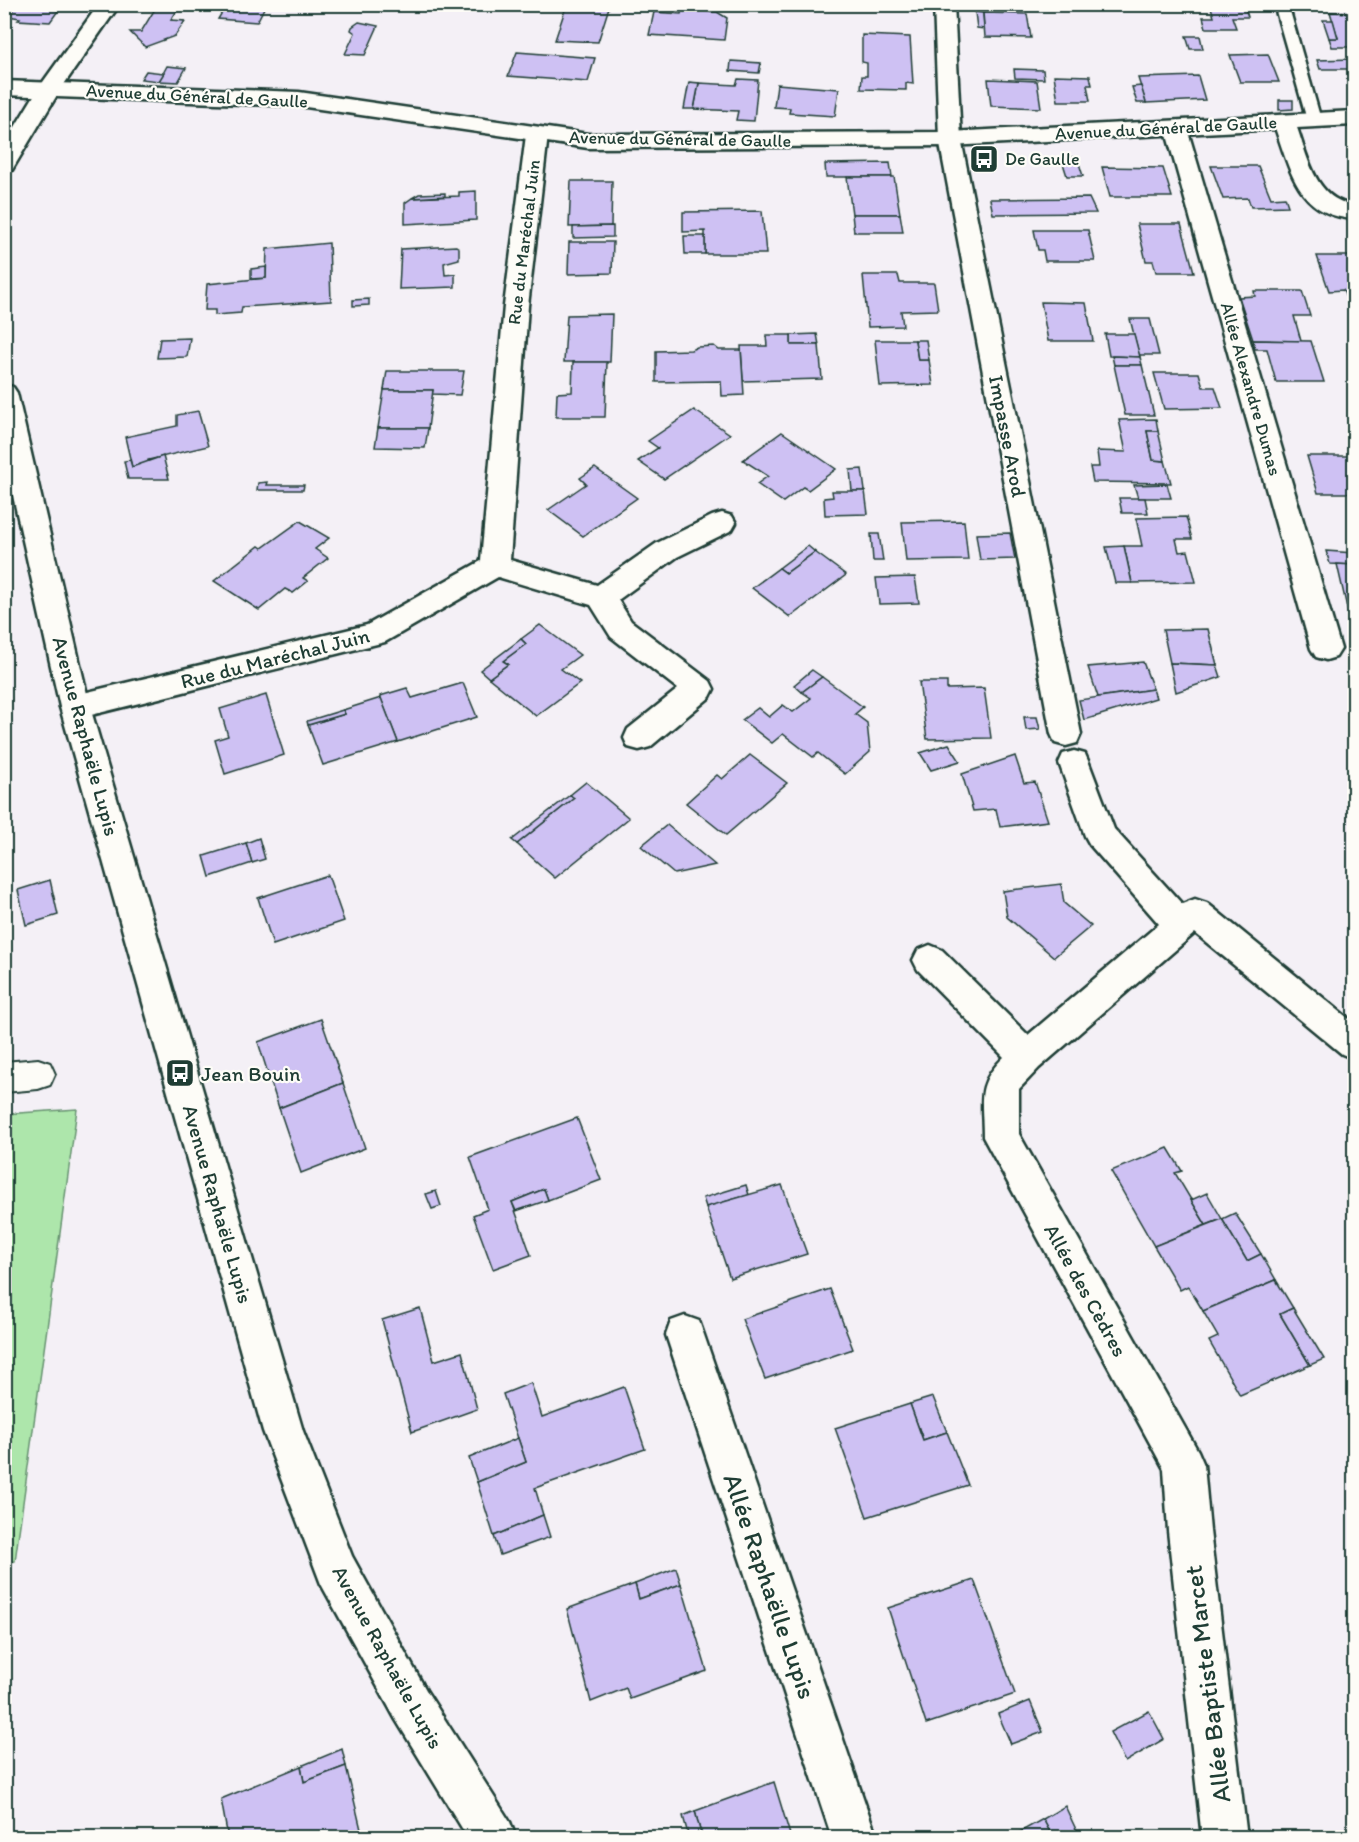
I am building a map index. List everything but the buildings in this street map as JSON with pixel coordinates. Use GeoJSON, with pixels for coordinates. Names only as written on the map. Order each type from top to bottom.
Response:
{"type":"FeatureCollection","features":[{"type":"Feature","properties":{"kind":"street"},"geometry":{"type":"LineString","coordinates":[[5,164],[49,89],[110,4]]}},
{"type":"Feature","properties":{"kind":"street","name":"Impasse Arod"},"geometry":{"type":"LineString","coordinates":[[944,4],[950,139],[1070,748],[1101,836],[1180,926]]}},
{"type":"Feature","properties":{"kind":"street","name":"Avenue du Général de Gaulle"},"geometry":{"type":"LineString","coordinates":[[4,88],[299,99],[588,141],[950,139],[1354,118]]}},
{"type":"Feature","properties":{"kind":"street"},"geometry":{"type":"LineString","coordinates":[[1284,122],[1310,189],[1326,205],[1354,212]]}},
{"type":"Feature","properties":{"kind":"street","name":"Allée Alexandre Dumas"},"geometry":{"type":"LineString","coordinates":[[1176,128],[1326,649]]}},
{"type":"Feature","properties":{"kind":"street","name":"Rue du Maréchal Juin"},"geometry":{"type":"LineString","coordinates":[[75,707],[375,634],[495,566],[516,306],[537,135]]}},
{"type":"Feature","properties":{"kind":"street","name":"Avenue Raphaële Lupis"},"geometry":{"type":"LineString","coordinates":[[4,393],[75,707],[283,1431],[336,1569],[411,1705],[494,1838]]}},
{"type":"Feature","properties":{"kind":"street"},"geometry":{"type":"LineString","coordinates":[[601,597],[667,550],[722,523]]}},
{"type":"Feature","properties":{"kind":"street"},"geometry":{"type":"LineString","coordinates":[[495,566],[601,597],[621,629],[699,689],[639,738]]}},
{"type":"Feature","properties":{"kind":"street","name":"Allée des Cèdres"},"geometry":{"type":"LineString","coordinates":[[1189,1531],[1184,1465],[1001,1137],[1002,1083],[1027,1057],[1195,913],[1354,1043]]}},
{"type":"Feature","properties":{"kind":"street"},"geometry":{"type":"LineString","coordinates":[[930,960],[1027,1057]]}},
{"type":"Feature","properties":{"kind":"street"},"geometry":{"type":"LineString","coordinates":[[4,1077],[38,1074]]}},
{"type":"Feature","properties":{"kind":"street","name":"Allée Raphaëlle Lupis"},"geometry":{"type":"LineString","coordinates":[[685,1335],[855,1838]]}},
{"type":"Feature","properties":{"kind":"street","name":"Allée Baptiste Marcet"},"geometry":{"type":"LineString","coordinates":[[1189,1531],[1225,1838]]}},
{"type":"Feature","properties":{"kind":"lane"},"geometry":{"type":"LineString","coordinates":[[1281,4],[1314,120]]}},
{"type":"Feature","properties":{"kind":"green space"},"geometry":{"type":"Polygon","coordinates":[[[77,1109],[15,1561],[5,1562],[5,1114],[77,1109]]]}},
{"type":"Feature","properties":{"kind":"place","name":"De Gaulle"},"geometry":{"type":"Point","coordinates":[984,159]}},
{"type":"Feature","properties":{"kind":"place","name":"Jean Bouin"},"geometry":{"type":"Point","coordinates":[180,1073]}}]}
